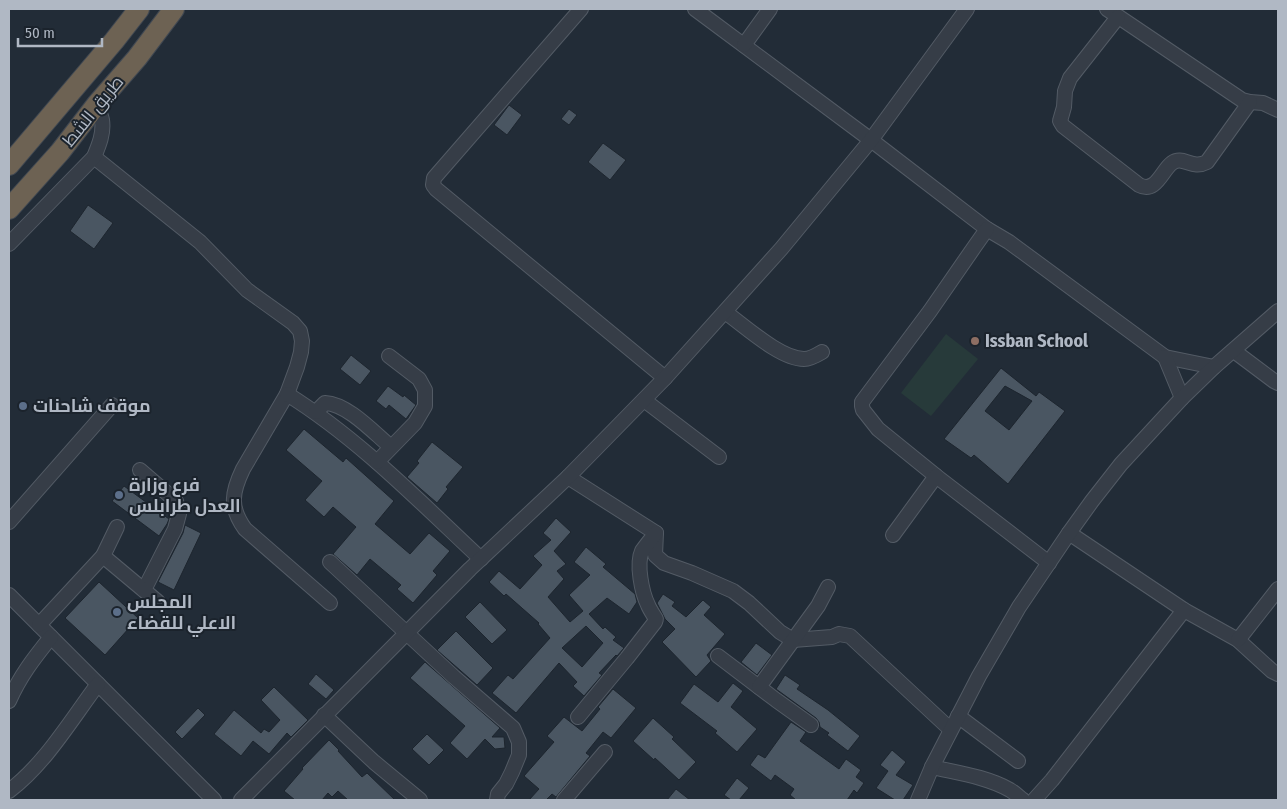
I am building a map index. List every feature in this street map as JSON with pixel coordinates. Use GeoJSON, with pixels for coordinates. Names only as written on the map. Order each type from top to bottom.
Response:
{"type":"FeatureCollection","features":[{"type":"Feature","properties":{"kind":"highway","name":"طريق الشط"},"geometry":{"type":"LineString","coordinates":[[9,166],[108,49],[139,9]]}},
{"type":"Feature","properties":{"kind":"highway","name":"طريق الشط"},"geometry":{"type":"LineString","coordinates":[[9,209],[60,152],[97,104],[137,58],[174,9]]}},
{"type":"Feature","properties":{"kind":"street"},"geometry":{"type":"LineString","coordinates":[[581,9],[434,178],[433,185],[665,378]]}},
{"type":"Feature","properties":{"kind":"street"},"geometry":{"type":"LineString","coordinates":[[695,9],[871,140],[987,230],[1009,242],[1165,357],[1214,367]]}},
{"type":"Feature","properties":{"kind":"street"},"geometry":{"type":"LineString","coordinates":[[744,45],[770,9]]}},
{"type":"Feature","properties":{"kind":"street"},"geometry":{"type":"LineString","coordinates":[[241,800],[481,559],[568,477],[665,378],[781,249],[871,140],[967,9]]}},
{"type":"Feature","properties":{"kind":"street"},"geometry":{"type":"LineString","coordinates":[[1250,102],[1207,162],[1199,166],[1177,161],[1170,164],[1153,186],[1146,188],[1063,126],[1060,120],[1064,107],[1065,91],[1070,78],[1112,13],[1238,98],[1250,102],[1263,102],[1278,110]]}},
{"type":"Feature","properties":{"kind":"street"},"geometry":{"type":"LineString","coordinates":[[9,244],[94,157],[102,130],[102,120],[97,104]]}},
{"type":"Feature","properties":{"kind":"street"},"geometry":{"type":"LineString","coordinates":[[94,157],[200,242],[247,290],[293,323],[300,331],[302,341],[298,366],[287,394],[243,468],[234,493],[234,506],[238,519],[245,529],[330,603]]}},
{"type":"Feature","properties":{"kind":"street"},"geometry":{"type":"LineString","coordinates":[[987,230],[930,311],[862,402],[862,406],[878,429],[1049,563]]}},
{"type":"Feature","properties":{"kind":"street"},"geometry":{"type":"LineString","coordinates":[[918,800],[950,729],[979,676],[1019,607],[1068,533],[1121,464],[1182,398],[1278,311]]}},
{"type":"Feature","properties":{"kind":"street"},"geometry":{"type":"LineString","coordinates":[[725,312],[776,350],[791,358],[806,359],[822,352]]}},
{"type":"Feature","properties":{"kind":"street"},"geometry":{"type":"LineString","coordinates":[[1234,351],[1278,383]]}},
{"type":"Feature","properties":{"kind":"street"},"geometry":{"type":"LineString","coordinates":[[377,462],[415,423],[425,406],[425,390],[419,378],[389,356]]}},
{"type":"Feature","properties":{"kind":"street"},"geometry":{"type":"LineString","coordinates":[[1165,357],[1182,398]]}},
{"type":"Feature","properties":{"kind":"street"},"geometry":{"type":"LineString","coordinates":[[287,394],[316,412],[377,462],[481,559]]}},
{"type":"Feature","properties":{"kind":"street"},"geometry":{"type":"LineString","coordinates":[[644,400],[719,457]]}},
{"type":"Feature","properties":{"kind":"street"},"geometry":{"type":"LineString","coordinates":[[316,412],[325,403],[332,403],[353,415],[392,447]]}},
{"type":"Feature","properties":{"kind":"street"},"geometry":{"type":"LineString","coordinates":[[9,522],[112,405]]}},
{"type":"Feature","properties":{"kind":"street"},"geometry":{"type":"LineString","coordinates":[[140,470],[176,501],[179,514],[174,529],[144,590]]}},
{"type":"Feature","properties":{"kind":"street"},"geometry":{"type":"LineString","coordinates":[[893,535],[936,476]]}},
{"type":"Feature","properties":{"kind":"street"},"geometry":{"type":"LineString","coordinates":[[568,477],[656,532]]}},
{"type":"Feature","properties":{"kind":"street"},"geometry":{"type":"LineString","coordinates":[[38,625],[103,556],[117,528]]}},
{"type":"Feature","properties":{"kind":"street"},"geometry":{"type":"LineString","coordinates":[[656,532],[655,555],[664,564],[733,590],[780,632],[793,640],[832,637],[839,634],[850,636],[950,729]]}},
{"type":"Feature","properties":{"kind":"street"},"geometry":{"type":"LineString","coordinates":[[578,717],[655,622],[656,619],[643,591],[640,559],[643,550],[656,532]]}},
{"type":"Feature","properties":{"kind":"street"},"geometry":{"type":"LineString","coordinates":[[1068,533],[1184,610],[1238,640],[1272,671],[1278,674]]}},
{"type":"Feature","properties":{"kind":"street"},"geometry":{"type":"LineString","coordinates":[[103,556],[158,602]]}},
{"type":"Feature","properties":{"kind":"street"},"geometry":{"type":"LineString","coordinates":[[330,562],[454,677],[513,728],[519,742],[518,755],[512,772],[498,794],[497,800]]}},
{"type":"Feature","properties":{"kind":"street"},"geometry":{"type":"LineString","coordinates":[[759,687],[818,606],[828,587]]}},
{"type":"Feature","properties":{"kind":"street"},"geometry":{"type":"LineString","coordinates":[[1238,640],[1278,589]]}},
{"type":"Feature","properties":{"kind":"street"},"geometry":{"type":"LineString","coordinates":[[9,595],[214,800]]}},
{"type":"Feature","properties":{"kind":"street"},"geometry":{"type":"LineString","coordinates":[[1034,800],[1052,780],[1184,610]]}},
{"type":"Feature","properties":{"kind":"street"},"geometry":{"type":"LineString","coordinates":[[9,701],[29,663],[50,637]]}},
{"type":"Feature","properties":{"kind":"street"},"geometry":{"type":"LineString","coordinates":[[718,656],[811,725]]}},
{"type":"Feature","properties":{"kind":"street"},"geometry":{"type":"LineString","coordinates":[[9,791],[39,764],[98,684]]}},
{"type":"Feature","properties":{"kind":"street"},"geometry":{"type":"LineString","coordinates":[[324,715],[374,762],[420,800]]}},
{"type":"Feature","properties":{"kind":"street"},"geometry":{"type":"LineString","coordinates":[[958,716],[1018,761]]}},
{"type":"Feature","properties":{"kind":"street"},"geometry":{"type":"LineString","coordinates":[[564,800],[605,752]]}},
{"type":"Feature","properties":{"kind":"street"},"geometry":{"type":"LineString","coordinates":[[932,767],[993,783],[1011,791],[1023,800]]}},
{"type":"Feature","properties":{"kind":"shaded area"},"geometry":{"type":"Polygon","coordinates":[[[946,334],[978,359],[931,416],[901,393],[946,334]]]}},
{"type":"Feature","properties":{"kind":"building"},"geometry":{"type":"Polygon","coordinates":[[[509,105],[522,115],[507,135],[494,125],[509,105]]]}},
{"type":"Feature","properties":{"kind":"building"},"geometry":{"type":"Polygon","coordinates":[[[569,109],[577,115],[569,125],[561,119],[569,109]]]}},
{"type":"Feature","properties":{"kind":"building"},"geometry":{"type":"Polygon","coordinates":[[[603,143],[626,160],[610,180],[588,162],[603,143]]]}},
{"type":"Feature","properties":{"kind":"building"},"geometry":{"type":"Polygon","coordinates":[[[88,205],[113,223],[94,249],[70,231],[88,205]]]}},
{"type":"Feature","properties":{"kind":"building"},"geometry":{"type":"Polygon","coordinates":[[[351,355],[371,371],[360,385],[340,369],[351,355]]]}},
{"type":"Feature","properties":{"kind":"building"},"geometry":{"type":"Polygon","coordinates":[[[1001,368],[1036,396],[1039,392],[1065,411],[1008,484],[974,455],[971,458],[944,439],[1001,368]],[[1005,386],[985,411],[1009,430],[1032,401],[1005,386]]]}},
{"type":"Feature","properties":{"kind":"building"},"geometry":{"type":"Polygon","coordinates":[[[388,386],[403,397],[404,395],[416,405],[406,419],[389,405],[386,409],[376,401],[388,386]]]}},
{"type":"Feature","properties":{"kind":"building"},"geometry":{"type":"Polygon","coordinates":[[[304,429],[343,462],[346,458],[394,501],[375,524],[410,554],[429,533],[450,551],[433,571],[437,575],[413,603],[397,589],[401,585],[370,559],[357,575],[333,554],[356,527],[333,507],[324,517],[305,500],[322,481],[286,450],[304,429]]]}},
{"type":"Feature","properties":{"kind":"building"},"geometry":{"type":"Polygon","coordinates":[[[432,442],[463,467],[446,487],[448,489],[437,503],[407,477],[419,463],[417,461],[432,442]]]}},
{"type":"Feature","properties":{"kind":"building"},"geometry":{"type":"Polygon","coordinates":[[[124,486],[169,519],[159,536],[112,501],[124,486]]]}},
{"type":"Feature","properties":{"kind":"building"},"geometry":{"type":"Polygon","coordinates":[[[556,518],[571,532],[554,551],[566,564],[557,571],[564,579],[548,597],[570,622],[583,611],[569,595],[590,575],[574,562],[586,547],[606,564],[603,567],[635,594],[637,602],[629,614],[607,598],[589,614],[603,629],[605,627],[616,637],[613,640],[624,648],[599,673],[602,675],[584,696],[573,686],[577,682],[559,663],[516,713],[492,693],[508,675],[513,679],[550,638],[539,623],[506,594],[504,596],[489,582],[499,571],[520,589],[542,565],[533,556],[551,540],[543,533],[556,518]],[[586,626],[562,648],[582,667],[603,643],[586,626]]]}},
{"type":"Feature","properties":{"kind":"building"},"geometry":{"type":"Polygon","coordinates":[[[185,525],[201,533],[174,590],[158,582],[183,533],[185,525]]]}},
{"type":"Feature","properties":{"kind":"building"},"geometry":{"type":"Polygon","coordinates":[[[99,582],[138,618],[105,655],[65,618],[99,582]]]}},
{"type":"Feature","properties":{"kind":"building"},"geometry":{"type":"Polygon","coordinates":[[[663,594],[675,602],[672,606],[686,617],[703,600],[711,607],[704,615],[725,634],[707,655],[711,661],[696,677],[662,642],[675,629],[665,619],[657,603],[663,594]]]}},
{"type":"Feature","properties":{"kind":"building"},"geometry":{"type":"Polygon","coordinates":[[[480,602],[507,630],[492,644],[465,617],[480,602]]]}},
{"type":"Feature","properties":{"kind":"building"},"geometry":{"type":"Polygon","coordinates":[[[456,631],[493,668],[477,685],[437,650],[456,631]]]}},
{"type":"Feature","properties":{"kind":"building"},"geometry":{"type":"Polygon","coordinates":[[[756,643],[772,655],[757,675],[741,662],[756,643]]]}},
{"type":"Feature","properties":{"kind":"building"},"geometry":{"type":"Polygon","coordinates":[[[425,662],[500,728],[492,737],[504,737],[505,748],[495,749],[485,739],[467,759],[450,743],[465,726],[410,678],[425,662]]]}},
{"type":"Feature","properties":{"kind":"building"},"geometry":{"type":"Polygon","coordinates":[[[316,674],[334,690],[326,699],[308,684],[316,674]]]}},
{"type":"Feature","properties":{"kind":"building"},"geometry":{"type":"Polygon","coordinates":[[[785,675],[800,685],[797,689],[828,710],[860,736],[848,751],[827,735],[829,733],[820,727],[816,718],[776,689],[785,675]]]}},
{"type":"Feature","properties":{"kind":"building"},"geometry":{"type":"Polygon","coordinates":[[[733,683],[743,691],[731,707],[757,729],[737,752],[715,733],[717,731],[680,703],[694,684],[718,702],[733,683]]]}},
{"type":"Feature","properties":{"kind":"building"},"geometry":{"type":"Polygon","coordinates":[[[274,687],[308,720],[291,737],[287,733],[269,754],[253,741],[241,756],[214,734],[234,710],[261,733],[264,729],[269,732],[280,720],[261,700],[274,687]]]}},
{"type":"Feature","properties":{"kind":"building"},"geometry":{"type":"Polygon","coordinates":[[[613,689],[636,708],[611,738],[603,732],[586,753],[590,756],[556,797],[552,794],[546,800],[529,800],[539,789],[524,776],[554,742],[547,736],[564,717],[582,731],[613,689]]]}},
{"type":"Feature","properties":{"kind":"building"},"geometry":{"type":"Polygon","coordinates":[[[198,708],[205,715],[182,739],[175,732],[198,708]]]}},
{"type":"Feature","properties":{"kind":"building"},"geometry":{"type":"Polygon","coordinates":[[[653,718],[674,737],[672,739],[696,762],[679,780],[633,741],[653,718]]]}},
{"type":"Feature","properties":{"kind":"building"},"geometry":{"type":"Polygon","coordinates":[[[791,722],[806,732],[800,741],[839,769],[846,759],[861,770],[856,777],[864,783],[857,793],[854,790],[847,800],[796,800],[790,795],[794,789],[775,775],[771,781],[750,765],[758,754],[765,758],[791,722]]]}},
{"type":"Feature","properties":{"kind":"building"},"geometry":{"type":"Polygon","coordinates":[[[427,734],[444,750],[429,765],[412,749],[427,734]]]}},
{"type":"Feature","properties":{"kind":"building"},"geometry":{"type":"Polygon","coordinates":[[[329,740],[362,777],[367,773],[395,800],[348,800],[338,791],[332,797],[328,793],[322,800],[295,800],[284,791],[302,768],[329,740]]]}},
{"type":"Feature","properties":{"kind":"building"},"geometry":{"type":"Polygon","coordinates":[[[892,750],[906,762],[896,775],[913,785],[903,800],[895,800],[876,788],[888,771],[880,765],[892,750]]]}},
{"type":"Feature","properties":{"kind":"building"},"geometry":{"type":"Polygon","coordinates":[[[737,778],[749,788],[739,800],[731,800],[724,795],[737,778]]]}},
{"type":"Feature","properties":{"kind":"building"},"geometry":{"type":"Polygon","coordinates":[[[676,789],[690,800],[667,800],[676,789]]]}},
{"type":"Feature","properties":{"kind":"place","name":"Issban School"},"geometry":{"type":"Point","coordinates":[975,341]}},
{"type":"Feature","properties":{"kind":"place","name":"موقف شاحنات"},"geometry":{"type":"Point","coordinates":[23,406]}},
{"type":"Feature","properties":{"kind":"place","name":"فرع وزارة العدل طرابلس"},"geometry":{"type":"Point","coordinates":[119,495]}},
{"type":"Feature","properties":{"kind":"place","name":"المجلس الاعلي للقضاء"},"geometry":{"type":"Point","coordinates":[117,612]}}]}
